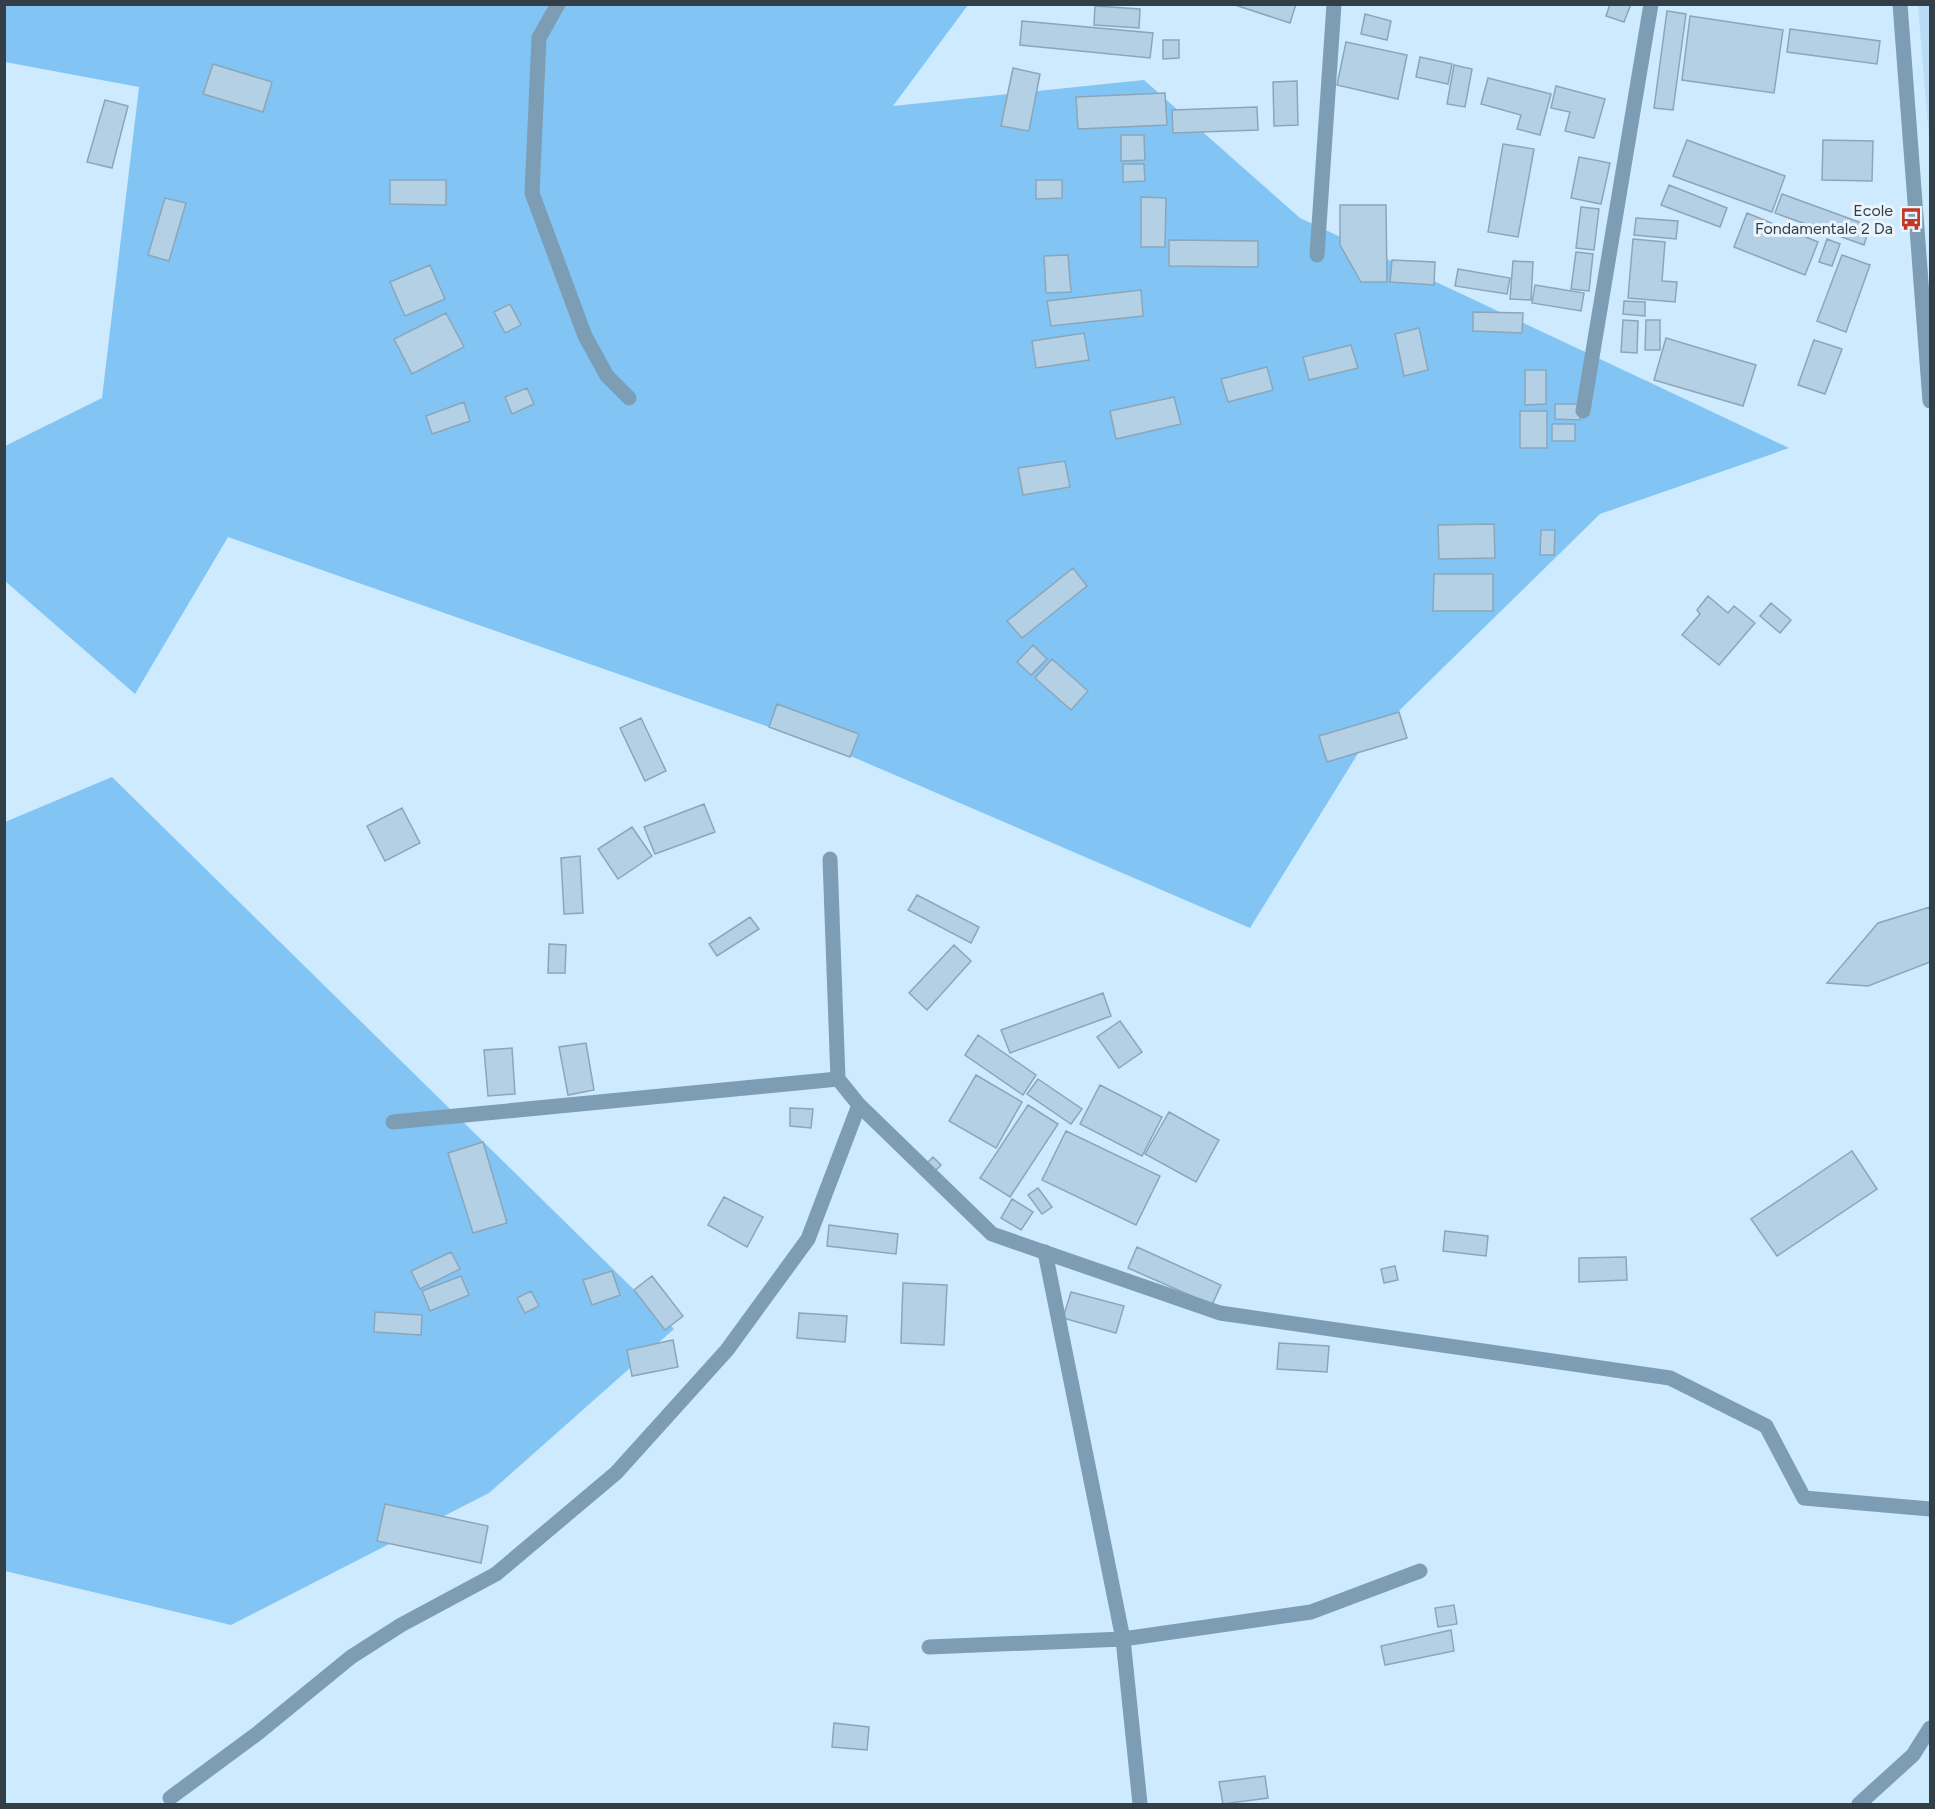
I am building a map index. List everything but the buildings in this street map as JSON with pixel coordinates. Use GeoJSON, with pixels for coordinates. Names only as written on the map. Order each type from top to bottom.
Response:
{"type":"FeatureCollection","features":[{"type":"Feature","properties":{"kind":"street"},"geometry":{"type":"LineString","coordinates":[[558,4],[539,38],[532,193],[585,336],[607,376],[629,398]]}},
{"type":"Feature","properties":{"kind":"street"},"geometry":{"type":"LineString","coordinates":[[1317,255],[1334,4]]}},
{"type":"Feature","properties":{"kind":"street"},"geometry":{"type":"LineString","coordinates":[[1583,411],[1651,4]]}},
{"type":"Feature","properties":{"kind":"street"},"geometry":{"type":"LineString","coordinates":[[1900,4],[1930,401]]}},
{"type":"Feature","properties":{"kind":"street"},"geometry":{"type":"LineString","coordinates":[[830,859],[838,1079],[859,1105],[992,1234],[1220,1313],[1670,1378],[1766,1426],[1804,1498],[1930,1509]]}},
{"type":"Feature","properties":{"kind":"street"},"geometry":{"type":"LineString","coordinates":[[393,1122],[838,1079]]}},
{"type":"Feature","properties":{"kind":"street"},"geometry":{"type":"LineString","coordinates":[[170,1798],[258,1733],[351,1657],[401,1625],[496,1574],[616,1473],[728,1350],[808,1239],[859,1105]]}},
{"type":"Feature","properties":{"kind":"street"},"geometry":{"type":"LineString","coordinates":[[1045,1252],[1123,1639],[1140,1804]]}},
{"type":"Feature","properties":{"kind":"street"},"geometry":{"type":"LineString","coordinates":[[929,1647],[1123,1639],[1311,1612],[1420,1571]]}},
{"type":"Feature","properties":{"kind":"street"},"geometry":{"type":"LineString","coordinates":[[1859,1804],[1913,1755],[1930,1728]]}},
{"type":"Feature","properties":{"kind":"shaded area"},"geometry":{"type":"Polygon","coordinates":[[[5,5],[968,5],[893,106],[1144,80],[1300,218],[1789,448],[1600,514],[1362,747],[1250,928],[846,754],[228,537],[135,694],[5,581],[5,446],[102,398],[139,87],[5,62],[5,5]]]}},
{"type":"Feature","properties":{"kind":"shaded area"},"geometry":{"type":"Polygon","coordinates":[[[1918,5],[1930,5],[1930,150],[1918,5]]]}},
{"type":"Feature","properties":{"kind":"shaded area"},"geometry":{"type":"Polygon","coordinates":[[[112,777],[674,1329],[489,1493],[231,1625],[5,1571],[5,822],[112,777]]]}},
{"type":"Feature","properties":{"kind":"place","name":"Ecole Fondamentale 2 Da"},"geometry":{"type":"Point","coordinates":[1911,219]}}]}
